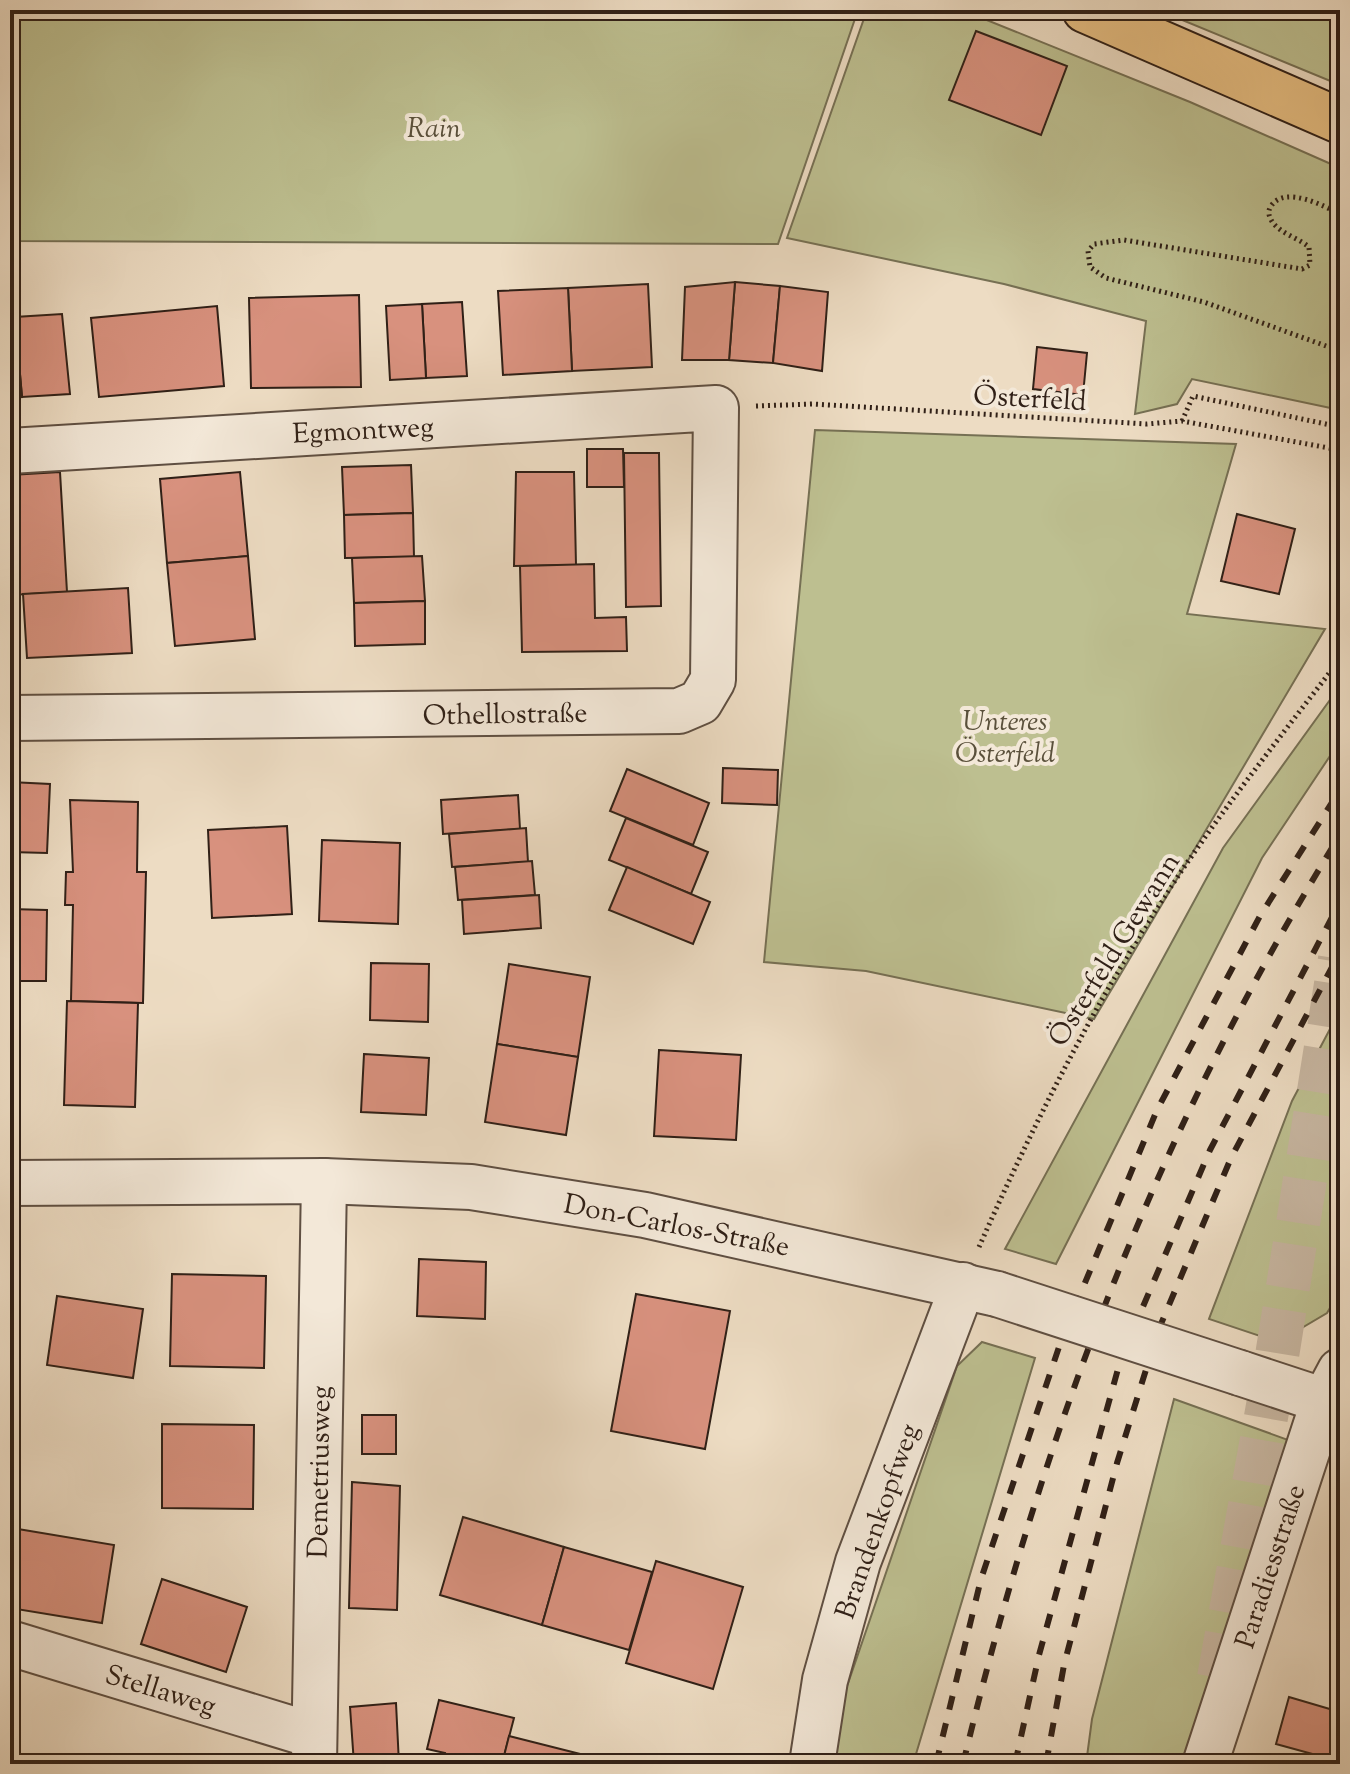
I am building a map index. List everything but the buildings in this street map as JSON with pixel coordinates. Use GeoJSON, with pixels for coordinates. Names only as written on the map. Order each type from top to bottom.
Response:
{"type":"FeatureCollection","features":[{"type":"Feature","properties":{"kind":"main road"},"geometry":{"type":"LineString","coordinates":[[1085,10],[1340,121]]}},
{"type":"Feature","properties":{"kind":"street","name":"Egmontweg"},"geometry":{"type":"LineString","coordinates":[[10,451],[716,408]]}},
{"type":"Feature","properties":{"kind":"street","name":"Othellostraße"},"geometry":{"type":"LineString","coordinates":[[10,718],[679,711],[700,702],[713,680],[716,408]]}},
{"type":"Feature","properties":{"kind":"street","name":"Don-Carlos-Straße"},"geometry":{"type":"LineString","coordinates":[[10,1183],[324,1181],[471,1187],[616,1210],[980,1289],[1240,1373],[1334,1393]]}},
{"type":"Feature","properties":{"kind":"street","name":"Demetriusweg"},"geometry":{"type":"LineString","coordinates":[[313,1749],[324,1181]]}},
{"type":"Feature","properties":{"kind":"street","name":"Brandenkopfweg"},"geometry":{"type":"LineString","coordinates":[[812,1764],[825,1680],[858,1562],[980,1289]]}},
{"type":"Feature","properties":{"kind":"street","name":"Paradiesstraße"},"geometry":{"type":"LineString","coordinates":[[1218,1760],[1334,1393]]}},
{"type":"Feature","properties":{"kind":"street","name":"Stellaweg"},"geometry":{"type":"LineString","coordinates":[[10,1643],[313,1749]]}},
{"type":"Feature","properties":{"kind":"path"},"geometry":{"type":"LineString","coordinates":[[1340,214],[1301,198],[1280,198],[1272,203],[1268,212],[1270,220],[1309,247],[1310,265],[1302,269],[1124,240],[1094,244],[1088,251],[1090,267],[1106,278],[1204,302],[1340,351]]}},
{"type":"Feature","properties":{"kind":"path"},"geometry":{"type":"LineString","coordinates":[[1182,421],[1193,396],[1340,427]]}},
{"type":"Feature","properties":{"kind":"path","name":"Österfeld"},"geometry":{"type":"LineString","coordinates":[[716,408],[813,404],[1147,424],[1182,421],[1340,450]]}},
{"type":"Feature","properties":{"kind":"path","name":"Österfeld Gewann"},"geometry":{"type":"LineString","coordinates":[[980,1289],[1079,1037],[1151,916],[1246,782],[1340,659]]}},
{"type":"Feature","properties":{"kind":"green space","name":"Rain"},"geometry":{"type":"Polygon","coordinates":[[[10,10],[858,10],[778,244],[10,241],[10,10]]]}},
{"type":"Feature","properties":{"kind":"green space"},"geometry":{"type":"Polygon","coordinates":[[[867,10],[962,10],[1190,102],[1340,168],[1340,410],[1192,379],[1177,404],[1135,414],[1146,321],[1004,284],[787,238],[867,10]]]}},
{"type":"Feature","properties":{"kind":"green space"},"geometry":{"type":"Polygon","coordinates":[[[1158,10],[1340,10],[1340,85],[1158,10]]]}},
{"type":"Feature","properties":{"kind":"green space","name":"Unteres Österfeld"},"geometry":{"type":"Polygon","coordinates":[[[815,430],[1236,444],[1187,614],[1325,629],[1094,1019],[866,971],[764,962],[815,430]]]}},
{"type":"Feature","properties":{"kind":"green space"},"geometry":{"type":"Polygon","coordinates":[[[1340,686],[1340,741],[1262,858],[1056,1264],[1005,1249],[1223,848],[1340,686]]]}},
{"type":"Feature","properties":{"kind":"green space"},"geometry":{"type":"Polygon","coordinates":[[[1340,1010],[1340,1291],[1327,1313],[1278,1342],[1209,1319],[1292,1101],[1340,1010]]]}},
{"type":"Feature","properties":{"kind":"green space"},"geometry":{"type":"Polygon","coordinates":[[[982,1342],[1035,1358],[913,1764],[835,1764],[843,1698],[957,1366],[982,1342]]]}},
{"type":"Feature","properties":{"kind":"green space"},"geometry":{"type":"Polygon","coordinates":[[[1174,1399],[1291,1441],[1183,1764],[1086,1764],[1092,1719],[1174,1399]]]}},
{"type":"Feature","properties":{"kind":"tunnel"},"geometry":{"type":"LineString","coordinates":[[1219,1678],[1277,1356],[1340,959]]}},
{"type":"Feature","properties":{"kind":"railway"},"geometry":{"type":"LineString","coordinates":[[936,1764],[981,1579],[1062,1338],[1157,1110],[1260,916],[1340,790]]}},
{"type":"Feature","properties":{"kind":"railway"},"geometry":{"type":"LineString","coordinates":[[963,1764],[1030,1518],[1113,1284],[1215,1058],[1275,946],[1340,835]]}},
{"type":"Feature","properties":{"kind":"railway"},"geometry":{"type":"LineString","coordinates":[[1015,1764],[1039,1655],[1121,1358],[1210,1150],[1340,902]]}},
{"type":"Feature","properties":{"kind":"railway"},"geometry":{"type":"LineString","coordinates":[[1046,1764],[1064,1665],[1117,1463],[1158,1331],[1231,1158],[1340,952]]}}]}
